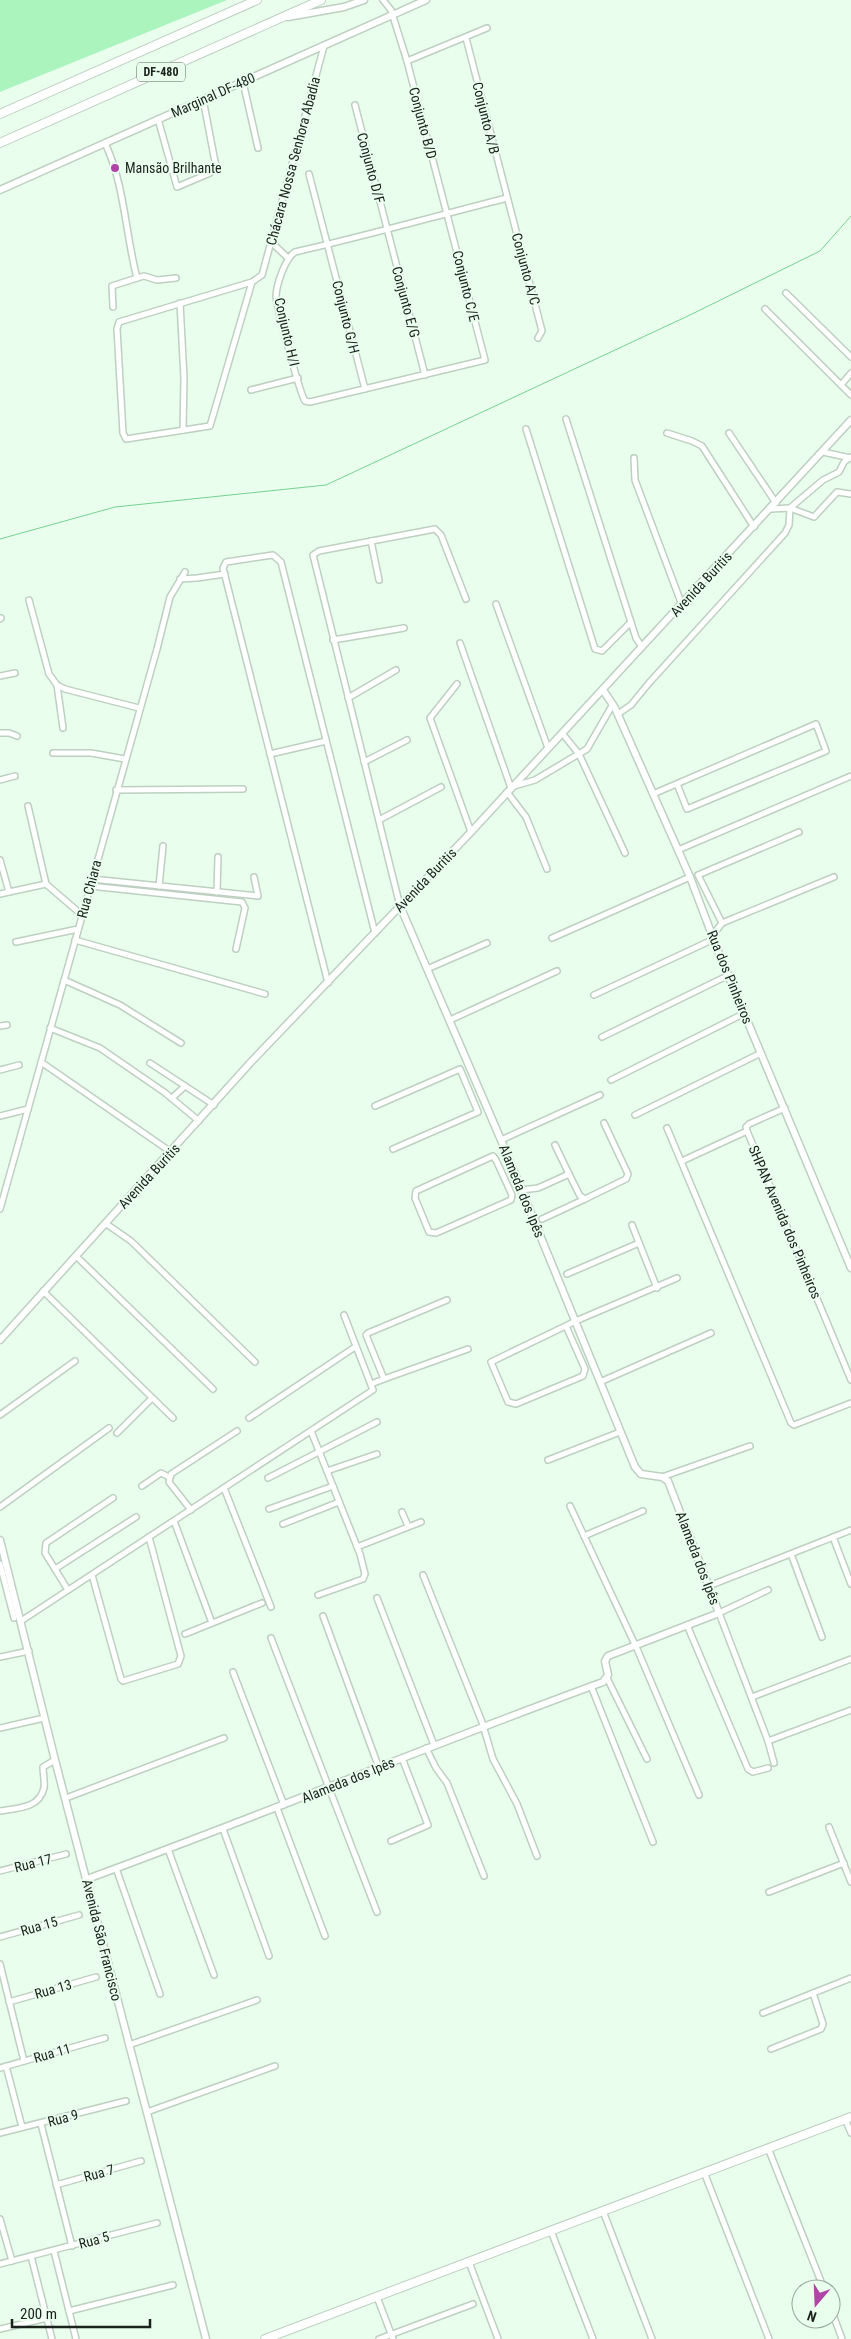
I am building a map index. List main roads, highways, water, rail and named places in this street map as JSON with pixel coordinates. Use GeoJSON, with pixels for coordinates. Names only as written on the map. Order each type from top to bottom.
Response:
{"type":"FeatureCollection","features":[{"type":"Feature","properties":{"kind":"main road","name":"DF-480"},"geometry":{"type":"LineString","coordinates":[[0,114],[257,0]]}},
{"type":"Feature","properties":{"kind":"main road","name":"DF-480"},"geometry":{"type":"LineString","coordinates":[[0,143],[321,0]]}},
{"type":"Feature","properties":{"kind":"main road"},"geometry":{"type":"LineString","coordinates":[[265,2339],[848,2118]]}},
{"type":"Feature","properties":{"kind":"waterway"},"geometry":{"type":"LineString","coordinates":[[0,539],[115,507],[326,485],[690,315],[820,251],[851,216]]}},
{"type":"Feature","properties":{"kind":"place","name":"Mansão Brilhante"},"geometry":{"type":"Point","coordinates":[115,168]}}]}
